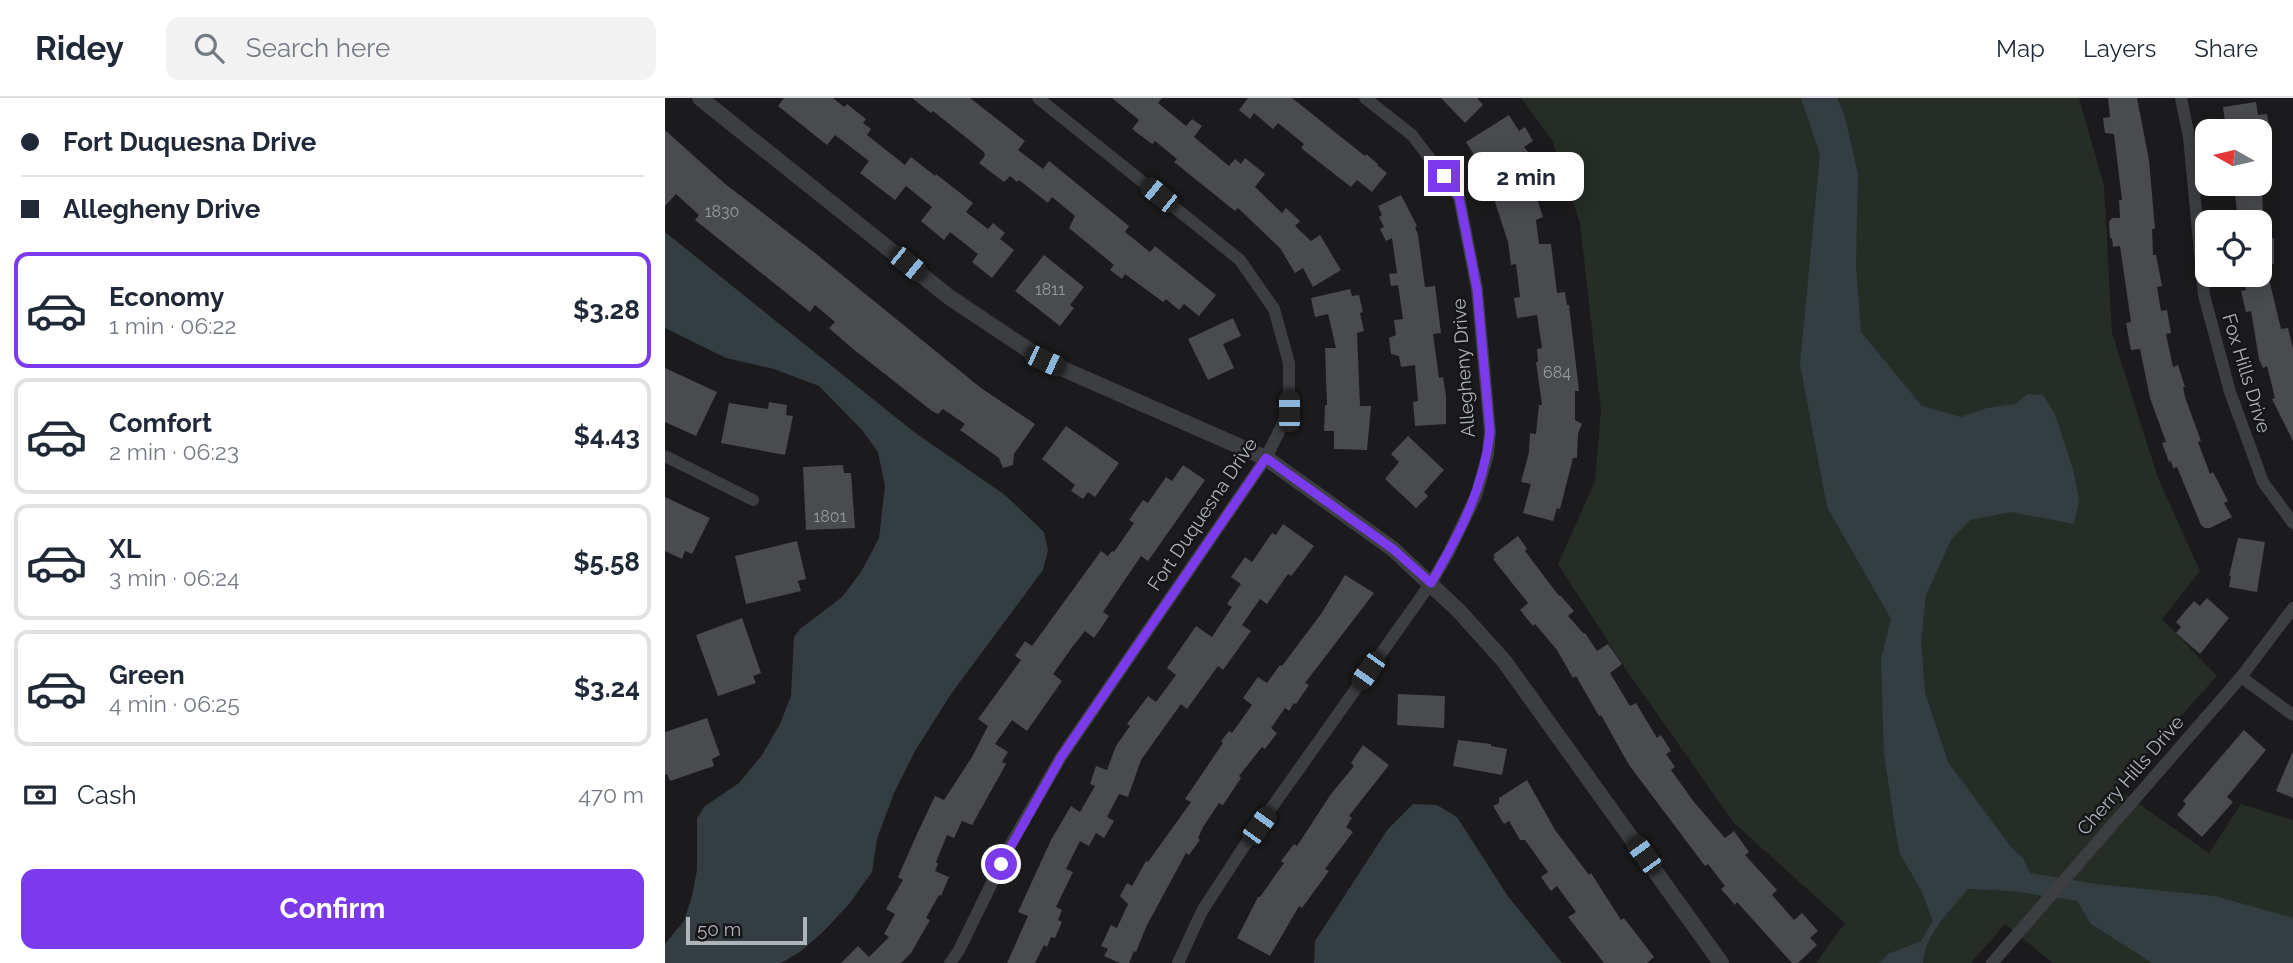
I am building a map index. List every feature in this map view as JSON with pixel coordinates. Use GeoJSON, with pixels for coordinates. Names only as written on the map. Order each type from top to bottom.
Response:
{"type":"FeatureCollection","features":[{"type":"Feature","properties":{"kind":"street"},"geometry":{"type":"LineString","coordinates":[[700,98],[949,297],[1045,361],[1266,458],[1393,549],[1431,583],[1504,661],[1721,963]]}},
{"type":"Feature","properties":{"kind":"street","name":"Fort Duquesna Drive"},"geometry":{"type":"LineString","coordinates":[[950,963],[958,952],[1012,842],[1061,757],[1266,458],[1289,411],[1289,363],[1274,309],[1240,260],[1038,98]]}},
{"type":"Feature","properties":{"kind":"street","name":"Allegheny Drive"},"geometry":{"type":"LineString","coordinates":[[1178,963],[1202,911],[1236,858],[1431,583],[1463,526],[1488,454],[1490,432],[1477,289],[1459,197],[1412,135],[1365,98]]}},
{"type":"Feature","properties":{"kind":"street","name":"Fox Hills Drive"},"geometry":{"type":"LineString","coordinates":[[2181,98],[2189,137],[2204,295],[2230,392],[2263,482],[2293,523]]}},
{"type":"Feature","properties":{"kind":"street"},"geometry":{"type":"LineString","coordinates":[[665,456],[753,500]]}},
{"type":"Feature","properties":{"kind":"street","name":"Cherry Hills Drive"},"geometry":{"type":"LineString","coordinates":[[1992,963],[2241,677],[2293,608]]}},
{"type":"Feature","properties":{"kind":"street"},"geometry":{"type":"LineString","coordinates":[[2241,677],[2293,715]]}},
{"type":"Feature","properties":{"kind":"shaded area"},"geometry":{"type":"Polygon","coordinates":[[[1521,98],[2079,98],[2104,186],[2112,333],[2158,478],[2200,571],[2162,619],[2217,676],[2116,788],[2209,853],[2241,804],[2293,820],[2293,963],[2053,963],[2005,924],[1971,963],[1816,963],[1845,923],[1734,823],[1629,674],[1558,564],[1595,481],[1601,410],[1580,223],[1552,140],[1521,98]]]}},
{"type":"Feature","properties":{"kind":"shaded area"},"geometry":{"type":"Polygon","coordinates":[[[1801,98],[1837,98],[1844,113],[1858,174],[1856,267],[1861,332],[1922,406],[1961,417],[1987,408],[2015,404],[2028,394],[2043,395],[2055,414],[2073,469],[2079,500],[2074,524],[2011,512],[1970,520],[1951,540],[1926,595],[1921,641],[1925,693],[1948,762],[2011,847],[2023,858],[2030,873],[2096,884],[2215,896],[2293,918],[2293,963],[2152,963],[2091,924],[2077,901],[2012,891],[1968,889],[1933,933],[1923,963],[1879,963],[1888,954],[1921,941],[1933,921],[1921,890],[1899,852],[1884,754],[1881,659],[1891,619],[1827,507],[1800,364],[1820,155],[1801,98]]]}},
{"type":"Feature","properties":{"kind":"shaded area"},"geometry":{"type":"Polygon","coordinates":[[[665,232],[914,432],[1005,495],[1044,532],[1048,550],[1043,570],[951,694],[915,751],[894,793],[877,839],[872,872],[849,904],[824,931],[800,952],[781,963],[665,963],[665,944],[684,921],[692,896],[697,870],[697,818],[705,806],[739,783],[762,755],[780,724],[791,696],[794,637],[800,629],[842,597],[861,572],[879,538],[885,486],[878,452],[862,430],[819,386],[774,369],[726,358],[665,328],[665,232]]]}},
{"type":"Feature","properties":{"kind":"shaded area"},"geometry":{"type":"Polygon","coordinates":[[[1413,804],[1437,805],[1457,817],[1507,895],[1562,963],[1314,963],[1315,941],[1388,829],[1413,804]]]}},
{"type":"Feature","properties":{"kind":"building"},"geometry":{"type":"Polygon","coordinates":[[[784,98],[833,98],[844,107],[847,104],[866,119],[863,123],[871,129],[867,135],[905,165],[911,157],[935,176],[936,174],[973,203],[966,212],[988,229],[993,223],[1005,233],[1000,239],[1014,250],[992,278],[972,262],[978,254],[950,232],[944,240],[921,221],[932,207],[906,186],[895,200],[860,173],[869,161],[835,135],[827,145],[778,106],[784,98]]]}},
{"type":"Feature","properties":{"kind":"building"},"geometry":{"type":"Polygon","coordinates":[[[912,98],[970,98],[1025,141],[1018,150],[1043,169],[1049,161],[1129,226],[1125,232],[1150,252],[1155,246],[1216,295],[1199,316],[1184,304],[1179,310],[1166,299],[1163,302],[1125,274],[1122,279],[1110,270],[1114,265],[1069,228],[1075,216],[1052,197],[1048,203],[1019,180],[1017,182],[1010,176],[1004,182],[979,163],[985,156],[984,152],[933,111],[931,113],[912,98]]]}},
{"type":"Feature","properties":{"kind":"building"},"geometry":{"type":"Polygon","coordinates":[[[1112,98],[1162,98],[1158,103],[1186,126],[1192,119],[1202,126],[1194,137],[1229,166],[1235,159],[1241,164],[1245,158],[1265,174],[1255,187],[1282,213],[1286,208],[1300,221],[1295,226],[1311,241],[1320,235],[1341,270],[1313,287],[1303,268],[1295,273],[1280,248],[1238,208],[1235,211],[1174,162],[1177,159],[1155,141],[1152,144],[1132,129],[1139,120],[1112,98]]]}},
{"type":"Feature","properties":{"kind":"building"},"geometry":{"type":"Polygon","coordinates":[[[1248,98],[1292,98],[1387,173],[1372,192],[1357,180],[1351,187],[1301,148],[1304,144],[1278,123],[1273,129],[1254,113],[1250,119],[1239,110],[1248,98]]]}},
{"type":"Feature","properties":{"kind":"building"},"geometry":{"type":"Polygon","coordinates":[[[1441,98],[1477,98],[1483,105],[1465,123],[1441,98]]]}},
{"type":"Feature","properties":{"kind":"building"},"geometry":{"type":"Polygon","coordinates":[[[2108,98],[2137,98],[2149,160],[2155,229],[2152,229],[2153,255],[2156,255],[2162,286],[2157,287],[2161,311],[2167,310],[2171,333],[2166,334],[2173,367],[2178,365],[2185,387],[2185,397],[2201,441],[2198,442],[2210,474],[2213,472],[2228,501],[2224,503],[2232,517],[2210,528],[2201,525],[2177,467],[2173,468],[2171,461],[2169,462],[2162,443],[2166,442],[2150,398],[2140,349],[2131,350],[2126,323],[2131,322],[2120,246],[2113,247],[2110,238],[2109,222],[2112,218],[2120,218],[2119,200],[2122,200],[2114,134],[2105,133],[2103,118],[2110,117],[2108,98]]]}},
{"type":"Feature","properties":{"kind":"building"},"geometry":{"type":"Polygon","coordinates":[[[2256,102],[2258,115],[2267,114],[2268,119],[2225,119],[2223,107],[2256,102]]]}},
{"type":"Feature","properties":{"kind":"building"},"geometry":{"type":"Polygon","coordinates":[[[1509,115],[1519,131],[1525,127],[1533,141],[1524,147],[1529,153],[1523,157],[1543,217],[1536,220],[1539,244],[1551,244],[1557,293],[1565,292],[1569,305],[1579,391],[1575,391],[1575,420],[1582,424],[1578,433],[1577,458],[1573,458],[1560,509],[1557,508],[1553,521],[1523,513],[1531,484],[1521,482],[1529,452],[1530,433],[1536,434],[1539,405],[1542,405],[1536,362],[1537,349],[1542,348],[1537,315],[1517,318],[1514,298],[1520,297],[1516,264],[1511,265],[1508,242],[1490,187],[1493,185],[1466,142],[1509,115]]]}},
{"type":"Feature","properties":{"kind":"building"},"geometry":{"type":"Polygon","coordinates":[[[665,130],[724,183],[981,388],[1035,424],[1014,454],[1013,465],[1003,468],[999,458],[960,430],[965,424],[943,409],[938,414],[932,411],[853,349],[829,328],[835,322],[815,305],[810,312],[695,220],[699,215],[676,194],[665,206],[665,130]]]}},
{"type":"Feature","properties":{"kind":"building"},"geometry":{"type":"Polygon","coordinates":[[[1401,195],[1417,226],[1415,227],[1425,287],[1435,286],[1441,333],[1433,334],[1439,378],[1443,377],[1446,396],[1446,424],[1415,426],[1413,402],[1418,401],[1415,365],[1401,367],[1399,356],[1391,354],[1389,338],[1396,335],[1394,320],[1403,319],[1398,285],[1391,286],[1389,274],[1397,273],[1392,238],[1386,241],[1380,229],[1384,227],[1378,206],[1401,195]]]}},
{"type":"Feature","properties":{"kind":"building"},"geometry":{"type":"Polygon","coordinates":[[[2235,196],[2262,196],[2263,210],[2237,210],[2235,196]]]}},
{"type":"Feature","properties":{"kind":"building"},"geometry":{"type":"Polygon","coordinates":[[[2272,238],[2274,238],[2272,264],[2272,238]]]}},
{"type":"Feature","properties":{"kind":"building"},"geometry":{"type":"Polygon","coordinates":[[[1044,255],[1084,287],[1070,305],[1074,308],[1060,326],[1015,291],[1044,255]]]}},
{"type":"Feature","properties":{"kind":"building"},"geometry":{"type":"Polygon","coordinates":[[[2245,287],[2271,287],[2281,329],[2288,328],[2293,348],[2293,441],[2272,399],[2275,398],[2267,366],[2263,368],[2259,359],[2251,311],[2246,312],[2241,291],[2246,290],[2245,287]]]}},
{"type":"Feature","properties":{"kind":"building"},"geometry":{"type":"Polygon","coordinates":[[[1350,289],[1352,296],[1359,295],[1363,312],[1360,313],[1364,331],[1357,333],[1360,406],[1371,406],[1367,450],[1334,449],[1334,431],[1324,431],[1327,405],[1325,348],[1336,348],[1328,314],[1315,317],[1311,298],[1350,289]]]}},
{"type":"Feature","properties":{"kind":"building"},"geometry":{"type":"Polygon","coordinates":[[[1233,318],[1241,336],[1223,344],[1234,368],[1208,380],[1188,339],[1233,318]]]}},
{"type":"Feature","properties":{"kind":"building"},"geometry":{"type":"Polygon","coordinates":[[[665,368],[717,392],[696,436],[665,422],[665,368]]]}},
{"type":"Feature","properties":{"kind":"building"},"geometry":{"type":"Polygon","coordinates":[[[769,402],[787,405],[786,415],[793,416],[785,455],[721,443],[729,403],[768,409],[769,402]]]}},
{"type":"Feature","properties":{"kind":"building"},"geometry":{"type":"Polygon","coordinates":[[[1066,426],[1119,463],[1095,497],[1088,492],[1083,499],[1071,491],[1075,485],[1042,459],[1066,426]]]}},
{"type":"Feature","properties":{"kind":"building"},"geometry":{"type":"Polygon","coordinates":[[[1408,436],[1444,470],[1424,492],[1428,496],[1416,508],[1385,479],[1399,462],[1391,454],[1408,436]]]}},
{"type":"Feature","properties":{"kind":"building"},"geometry":{"type":"Polygon","coordinates":[[[843,465],[844,473],[851,473],[855,528],[806,530],[803,467],[843,465]]]}},
{"type":"Feature","properties":{"kind":"building"},"geometry":{"type":"Polygon","coordinates":[[[1183,465],[1205,480],[1148,561],[1141,556],[1103,612],[1109,616],[1094,638],[1085,631],[1053,674],[1062,681],[1027,731],[1012,720],[995,744],[1008,752],[1002,762],[1006,764],[972,825],[962,821],[954,838],[947,835],[935,871],[949,877],[941,896],[939,895],[926,918],[930,920],[911,953],[901,963],[841,963],[858,946],[869,957],[889,937],[884,934],[895,914],[886,909],[903,880],[898,877],[917,834],[935,796],[944,800],[972,757],[988,726],[978,719],[1021,660],[1015,656],[1025,641],[1032,646],[1101,551],[1108,556],[1114,552],[1134,523],[1129,520],[1143,500],[1148,503],[1166,477],[1172,481],[1183,465]]]}},
{"type":"Feature","properties":{"kind":"building"},"geometry":{"type":"Polygon","coordinates":[[[665,497],[710,518],[692,554],[685,551],[682,559],[665,551],[665,497]]]}},
{"type":"Feature","properties":{"kind":"building"},"geometry":{"type":"Polygon","coordinates":[[[1283,524],[1314,546],[1291,576],[1288,574],[1267,604],[1260,599],[1242,625],[1251,631],[1223,670],[1218,666],[1187,709],[1181,704],[1141,760],[1128,797],[1119,794],[1107,817],[1114,821],[1104,838],[1096,833],[1089,846],[1080,841],[1066,869],[1073,872],[1056,907],[1062,910],[1058,920],[1062,922],[1055,938],[1051,937],[1047,947],[1044,945],[1035,963],[1007,963],[1028,916],[1018,912],[1051,840],[1071,806],[1080,812],[1095,786],[1090,784],[1096,766],[1107,770],[1116,746],[1130,726],[1127,724],[1148,696],[1156,702],[1176,675],[1167,668],[1196,626],[1212,637],[1232,607],[1227,604],[1241,584],[1231,577],[1245,557],[1252,562],[1272,533],[1276,535],[1283,524]]]}},
{"type":"Feature","properties":{"kind":"building"},"geometry":{"type":"Polygon","coordinates":[[[1518,536],[1527,549],[1525,551],[1559,596],[1574,611],[1568,616],[1585,633],[1597,651],[1608,644],[1622,664],[1610,673],[1630,706],[1636,703],[1657,738],[1661,735],[1671,751],[1666,754],[1675,767],[1671,770],[1694,802],[1725,838],[1734,831],[1749,852],[1745,855],[1777,890],[1772,895],[1794,920],[1802,913],[1818,931],[1810,938],[1817,945],[1798,963],[1792,963],[1737,902],[1735,905],[1721,889],[1725,886],[1708,864],[1705,866],[1629,765],[1576,676],[1573,678],[1557,650],[1520,610],[1528,603],[1493,559],[1493,555],[1518,536]]]}},
{"type":"Feature","properties":{"kind":"building"},"geometry":{"type":"Polygon","coordinates":[[[2238,538],[2265,542],[2257,592],[2229,587],[2238,538]]]}},
{"type":"Feature","properties":{"kind":"building"},"geometry":{"type":"Polygon","coordinates":[[[797,541],[806,579],[798,581],[801,591],[746,604],[735,556],[797,541]]]}},
{"type":"Feature","properties":{"kind":"building"},"geometry":{"type":"Polygon","coordinates":[[[1345,575],[1374,593],[1305,683],[1309,685],[1296,704],[1294,703],[1289,711],[1285,708],[1271,728],[1277,733],[1239,776],[1241,778],[1223,805],[1219,803],[1203,827],[1198,838],[1200,840],[1189,855],[1186,853],[1129,963],[1120,963],[1104,956],[1108,949],[1101,946],[1111,925],[1117,928],[1128,904],[1120,896],[1127,883],[1132,886],[1146,861],[1148,862],[1191,802],[1185,799],[1223,743],[1221,741],[1229,731],[1232,733],[1252,705],[1243,698],[1258,677],[1267,683],[1280,665],[1282,666],[1321,614],[1345,575]]]}},
{"type":"Feature","properties":{"kind":"building"},"geometry":{"type":"Polygon","coordinates":[[[2207,598],[2229,618],[2200,654],[2176,633],[2181,627],[2176,622],[2194,601],[2200,606],[2207,598]]]}},
{"type":"Feature","properties":{"kind":"building"},"geometry":{"type":"Polygon","coordinates":[[[742,618],[761,673],[753,676],[756,683],[718,696],[696,635],[742,618]]]}},
{"type":"Feature","properties":{"kind":"building"},"geometry":{"type":"Polygon","coordinates":[[[1398,694],[1445,696],[1444,728],[1397,725],[1398,694]]]}},
{"type":"Feature","properties":{"kind":"building"},"geometry":{"type":"Polygon","coordinates":[[[707,718],[720,755],[712,759],[714,766],[670,781],[667,774],[665,775],[665,732],[707,718]]]}},
{"type":"Feature","properties":{"kind":"building"},"geometry":{"type":"Polygon","coordinates":[[[2244,730],[2266,750],[2227,797],[2233,802],[2202,837],[2177,815],[2186,804],[2183,801],[2244,730]]]}},
{"type":"Feature","properties":{"kind":"building"},"geometry":{"type":"Polygon","coordinates":[[[1458,740],[1507,749],[1502,775],[1453,766],[1458,740]]]}},
{"type":"Feature","properties":{"kind":"building"},"geometry":{"type":"Polygon","coordinates":[[[1363,745],[1389,765],[1349,816],[1352,818],[1346,827],[1353,832],[1325,869],[1329,871],[1302,908],[1299,906],[1270,956],[1237,938],[1258,897],[1284,863],[1281,861],[1294,844],[1297,846],[1331,794],[1354,766],[1351,763],[1363,745]]]}},
{"type":"Feature","properties":{"kind":"building"},"geometry":{"type":"Polygon","coordinates":[[[2293,751],[2293,798],[2276,791],[2293,751]]]}},
{"type":"Feature","properties":{"kind":"building"},"geometry":{"type":"Polygon","coordinates":[[[1527,780],[1555,830],[1589,875],[1591,873],[1621,920],[1624,918],[1654,957],[1647,963],[1604,963],[1568,917],[1576,912],[1557,886],[1551,891],[1541,877],[1548,872],[1525,840],[1520,840],[1509,821],[1504,824],[1493,806],[1499,803],[1499,798],[1527,780]]]}},
{"type":"Feature","properties":{"kind":"route"},"geometry":{"type":"LineString","coordinates":[[1001,864],[1061,757],[1266,458],[1393,549],[1431,583],[1463,526],[1475,496],[1488,454],[1490,432],[1477,289],[1459,197],[1444,176]]}}]}
